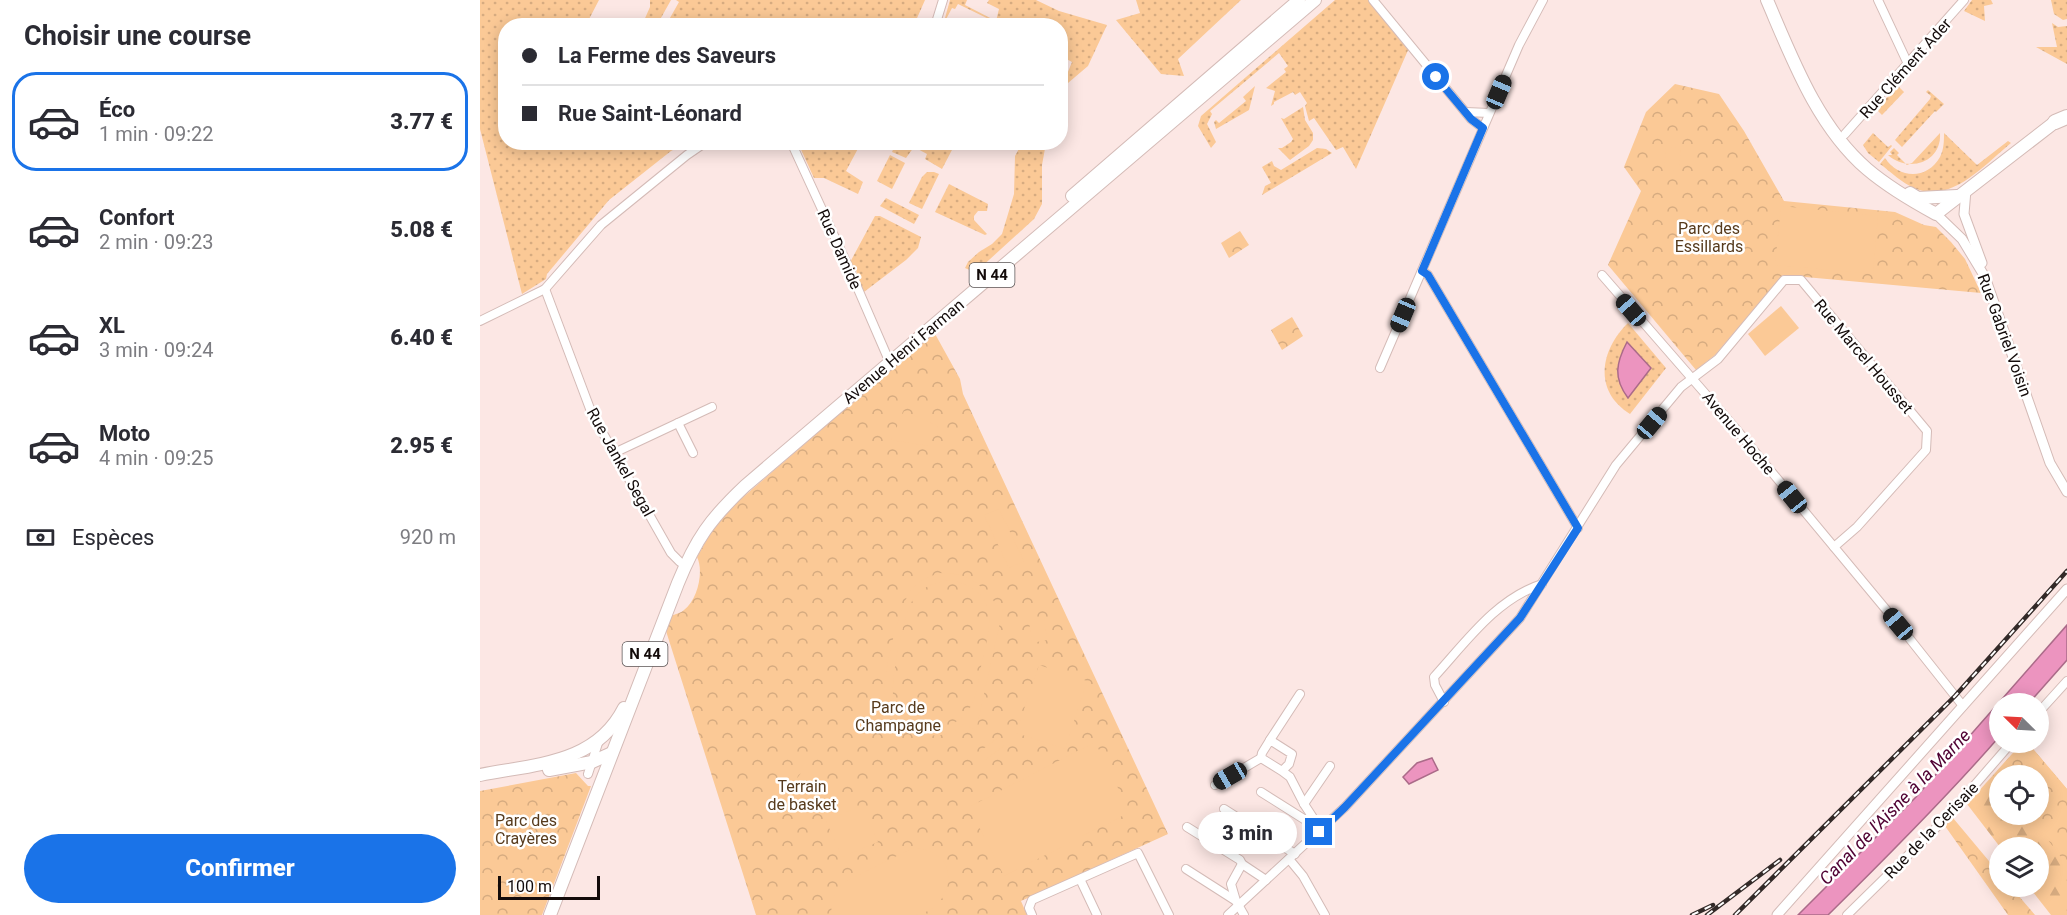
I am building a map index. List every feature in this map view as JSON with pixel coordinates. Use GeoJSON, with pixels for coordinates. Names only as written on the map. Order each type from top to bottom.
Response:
{"type":"FeatureCollection","features":[{"type":"Feature","properties":{"kind":"main road","name":"Avenue Henri Farman"},"geometry":{"type":"LineString","coordinates":[[683,556],[705,518],[721,500],[1299,0]]}},
{"type":"Feature","properties":{"kind":"main road","name":"Avenue Henri Farman"},"geometry":{"type":"LineString","coordinates":[[613,752],[690,553],[701,535],[729,501],[1315,0]]}},
{"type":"Feature","properties":{"kind":"main road","name":"Rue Gabriel Voisin"},"geometry":{"type":"LineString","coordinates":[[1767,0],[1810,93],[1832,130],[1867,169],[1936,214]]}},
{"type":"Feature","properties":{"kind":"main road"},"geometry":{"type":"LineString","coordinates":[[1775,0],[1816,90],[1845,134],[1876,166],[1918,198],[1962,193]]}},
{"type":"Feature","properties":{"kind":"main road"},"geometry":{"type":"LineString","coordinates":[[1936,214],[2061,119]]}},
{"type":"Feature","properties":{"kind":"main road","name":"N 44"},"geometry":{"type":"LineString","coordinates":[[480,775],[572,757],[601,739],[617,721],[627,702],[683,556]]}},
{"type":"Feature","properties":{"kind":"main road"},"geometry":{"type":"LineString","coordinates":[[480,783],[592,762],[613,752]]}},
{"type":"Feature","properties":{"kind":"main road"},"geometry":{"type":"LineString","coordinates":[[550,915],[613,752]]}},
{"type":"Feature","properties":{"kind":"street"},"geometry":{"type":"LineString","coordinates":[[937,18],[943,0]]}},
{"type":"Feature","properties":{"kind":"street"},"geometry":{"type":"LineString","coordinates":[[1373,0],[1471,119],[1486,121]]}},
{"type":"Feature","properties":{"kind":"street"},"geometry":{"type":"LineString","coordinates":[[1380,368],[1519,45],[1543,0]]}},
{"type":"Feature","properties":{"kind":"street"},"geometry":{"type":"LineString","coordinates":[[1878,0],[1908,64]]}},
{"type":"Feature","properties":{"kind":"street","name":"Rue Clément Ader"},"geometry":{"type":"LineString","coordinates":[[1845,134],[1964,0]]}},
{"type":"Feature","properties":{"kind":"street"},"geometry":{"type":"LineString","coordinates":[[1466,112],[1486,121]]}},
{"type":"Feature","properties":{"kind":"street"},"geometry":{"type":"LineString","coordinates":[[480,321],[545,289],[601,225],[694,150]]}},
{"type":"Feature","properties":{"kind":"street","name":"Rue Damide"},"geometry":{"type":"LineString","coordinates":[[795,150],[887,356]]}},
{"type":"Feature","properties":{"kind":"street"},"geometry":{"type":"LineString","coordinates":[[1962,193],[1965,220],[1976,241],[1991,291]]}},
{"type":"Feature","properties":{"kind":"street"},"geometry":{"type":"LineString","coordinates":[[1918,198],[1936,214]]}},
{"type":"Feature","properties":{"kind":"street","name":"Rue Gabriel Voisin"},"geometry":{"type":"LineString","coordinates":[[1936,214],[1967,246],[1979,265],[1991,291],[2050,463],[2067,492]]}},
{"type":"Feature","properties":{"kind":"street"},"geometry":{"type":"LineString","coordinates":[[1422,271],[1428,275],[1578,528]]}},
{"type":"Feature","properties":{"kind":"street","name":"Avenue Hoche"},"geometry":{"type":"LineString","coordinates":[[1602,275],[1690,379],[1730,422],[1963,706]]}},
{"type":"Feature","properties":{"kind":"street","name":"Rue Marcel Housset"},"geometry":{"type":"LineString","coordinates":[[1690,379],[1718,358],[1784,280],[1801,280],[1927,431],[1926,450],[1857,527],[1834,547]]}},
{"type":"Feature","properties":{"kind":"street","name":"Rue Jankel Segal"},"geometry":{"type":"LineString","coordinates":[[545,289],[592,414],[671,553],[683,556]]}},
{"type":"Feature","properties":{"kind":"street"},"geometry":{"type":"LineString","coordinates":[[1228,915],[1321,830],[1444,702],[1520,618],[1616,465],[1690,379]]}},
{"type":"Feature","properties":{"kind":"street"},"geometry":{"type":"LineString","coordinates":[[614,453],[712,407]]}},
{"type":"Feature","properties":{"kind":"street"},"geometry":{"type":"LineString","coordinates":[[678,423],[693,453]]}},
{"type":"Feature","properties":{"kind":"street"},"geometry":{"type":"LineString","coordinates":[[1444,702],[1435,685],[1434,677],[1499,606],[1527,589],[1542,584]]}},
{"type":"Feature","properties":{"kind":"street"},"geometry":{"type":"LineString","coordinates":[[1777,915],[2067,589]]}},
{"type":"Feature","properties":{"kind":"street"},"geometry":{"type":"LineString","coordinates":[[2049,701],[2067,681]]}},
{"type":"Feature","properties":{"kind":"street"},"geometry":{"type":"LineString","coordinates":[[1262,758],[1262,753],[1300,694]]}},
{"type":"Feature","properties":{"kind":"street"},"geometry":{"type":"LineString","coordinates":[[605,770],[588,774],[601,739],[609,743],[613,752]]}},
{"type":"Feature","properties":{"kind":"street"},"geometry":{"type":"LineString","coordinates":[[1270,740],[1292,754],[1289,764],[1282,771]]}},
{"type":"Feature","properties":{"kind":"street","name":"Rue de la Cerisaie"},"geometry":{"type":"LineString","coordinates":[[1847,915],[1947,817],[2002,753]]}},
{"type":"Feature","properties":{"kind":"street"},"geometry":{"type":"LineString","coordinates":[[1262,758],[1290,777],[1321,830]]}},
{"type":"Feature","properties":{"kind":"street"},"geometry":{"type":"LineString","coordinates":[[1215,785],[1262,758]]}},
{"type":"Feature","properties":{"kind":"street"},"geometry":{"type":"LineString","coordinates":[[1304,804],[1330,766]]}},
{"type":"Feature","properties":{"kind":"street"},"geometry":{"type":"LineString","coordinates":[[1261,792],[1321,830]]}},
{"type":"Feature","properties":{"kind":"street"},"geometry":{"type":"LineString","coordinates":[[1224,809],[1292,857],[1325,915]]}},
{"type":"Feature","properties":{"kind":"street"},"geometry":{"type":"LineString","coordinates":[[1187,827],[1240,860],[1242,864],[1266,880]]}},
{"type":"Feature","properties":{"kind":"street"},"geometry":{"type":"LineString","coordinates":[[1032,915],[1029,908],[1032,900],[1138,854],[1169,915]]}},
{"type":"Feature","properties":{"kind":"street"},"geometry":{"type":"LineString","coordinates":[[1242,864],[1231,884],[1244,915]]}},
{"type":"Feature","properties":{"kind":"street"},"geometry":{"type":"LineString","coordinates":[[1186,869],[1238,904]]}},
{"type":"Feature","properties":{"kind":"street"},"geometry":{"type":"LineString","coordinates":[[1080,879],[1097,915]]}},
{"type":"Feature","properties":{"kind":"green space"},"geometry":{"type":"Polygon","coordinates":[[[480,0],[599,0],[590,18],[498,18],[498,150],[673,150],[609,200],[547,274],[546,279],[522,294],[480,129],[480,0]]]}},
{"type":"Feature","properties":{"kind":"green space"},"geometry":{"type":"Polygon","coordinates":[[[650,0],[671,0],[661,18],[645,18],[650,7],[650,0]]]}},
{"type":"Feature","properties":{"kind":"green space"},"geometry":{"type":"Polygon","coordinates":[[[676,0],[925,0],[917,18],[670,18],[679,2],[676,0]]]}},
{"type":"Feature","properties":{"kind":"green space"},"geometry":{"type":"Polygon","coordinates":[[[950,0],[967,0],[965,5],[990,18],[958,4],[945,18],[950,0]]]}},
{"type":"Feature","properties":{"kind":"green space"},"geometry":{"type":"Polygon","coordinates":[[[989,0],[1036,0],[1059,11],[1107,25],[1088,66],[1068,83],[1068,72],[1072,62],[1068,60],[1068,18],[997,18],[999,9],[987,3],[989,0]]]}},
{"type":"Feature","properties":{"kind":"green space"},"geometry":{"type":"Polygon","coordinates":[[[1136,0],[1241,0],[1178,59],[1184,76],[1161,74],[1116,20],[1140,13],[1136,0]]]}},
{"type":"Feature","properties":{"kind":"green space"},"geometry":{"type":"Polygon","coordinates":[[[1335,0],[1368,0],[1409,48],[1356,169],[1343,147],[1336,150],[1314,118],[1309,121],[1305,106],[1307,103],[1300,92],[1295,95],[1293,92],[1271,106],[1275,91],[1266,88],[1286,72],[1284,69],[1288,66],[1279,53],[1210,111],[1212,114],[1207,124],[1216,142],[1211,148],[1198,126],[1201,116],[1335,0]]]}},
{"type":"Feature","properties":{"kind":"green space"},"geometry":{"type":"Polygon","coordinates":[[[1972,0],[1991,0],[1993,4],[1984,6],[1985,21],[1964,11],[1972,0]]]}},
{"type":"Feature","properties":{"kind":"green space"},"geometry":{"type":"Polygon","coordinates":[[[2051,0],[2067,0],[2067,19],[2063,20],[2054,14],[2051,0]]]}},
{"type":"Feature","properties":{"kind":"green space"},"geometry":{"type":"Polygon","coordinates":[[[2052,23],[2058,27],[2067,26],[2067,64],[2036,47],[2057,47],[2052,23]]]}},
{"type":"Feature","properties":{"kind":"green space","name":"Parc des Essillards"},"geometry":{"type":"Polygon","coordinates":[[[1675,84],[1719,94],[1744,131],[1784,201],[1895,212],[1924,225],[1936,227],[1965,259],[1981,293],[1783,275],[1715,355],[1696,370],[1608,265],[1641,191],[1624,167],[1646,112],[1675,84]]]}},
{"type":"Feature","properties":{"kind":"green space"},"geometry":{"type":"Polygon","coordinates":[[[1255,86],[1249,110],[1216,129],[1214,122],[1216,120],[1219,123],[1246,101],[1243,97],[1255,86]]]}},
{"type":"Feature","properties":{"kind":"green space"},"geometry":{"type":"Polygon","coordinates":[[[1898,86],[1904,92],[1882,115],[1876,109],[1898,86]]]}},
{"type":"Feature","properties":{"kind":"green space"},"geometry":{"type":"Polygon","coordinates":[[[1928,90],[1944,104],[1902,147],[1895,140],[1930,99],[1931,96],[1926,92],[1928,90]]]}},
{"type":"Feature","properties":{"kind":"green space"},"geometry":{"type":"Polygon","coordinates":[[[1303,107],[1305,120],[1313,133],[1313,140],[1309,146],[1290,160],[1278,148],[1282,148],[1293,139],[1281,118],[1284,119],[1303,107]]]}},
{"type":"Feature","properties":{"kind":"green space"},"geometry":{"type":"Polygon","coordinates":[[[1873,133],[1888,147],[1892,146],[1879,162],[1868,153],[1863,145],[1873,133]]]}},
{"type":"Feature","properties":{"kind":"green space"},"geometry":{"type":"Polygon","coordinates":[[[1940,133],[1936,152],[1922,162],[1910,164],[1940,133]]]}},
{"type":"Feature","properties":{"kind":"green space"},"geometry":{"type":"Polygon","coordinates":[[[1944,133],[1977,165],[2008,141],[2011,143],[1967,180],[1941,191],[1928,192],[1914,188],[1880,164],[1885,158],[1891,165],[1905,173],[1921,173],[1928,170],[1940,157],[1944,145],[1944,133]]]}},
{"type":"Feature","properties":{"kind":"green space"},"geometry":{"type":"Polygon","coordinates":[[[1666,147],[1681,148],[1679,171],[1664,170],[1666,147]]]}},
{"type":"Feature","properties":{"kind":"green space"},"geometry":{"type":"Polygon","coordinates":[[[1317,148],[1326,149],[1332,153],[1262,195],[1265,186],[1271,183],[1262,167],[1272,161],[1274,166],[1281,170],[1317,148]]]}},
{"type":"Feature","properties":{"kind":"green space"},"geometry":{"type":"Polygon","coordinates":[[[1894,148],[1905,163],[1888,155],[1892,155],[1890,152],[1894,148]]]}},
{"type":"Feature","properties":{"kind":"green space"},"geometry":{"type":"Polygon","coordinates":[[[801,150],[857,150],[846,171],[863,182],[858,194],[824,178],[814,178],[801,150]]]}},
{"type":"Feature","properties":{"kind":"green space"},"geometry":{"type":"Polygon","coordinates":[[[893,150],[912,150],[906,158],[892,152],[893,150]]]}},
{"type":"Feature","properties":{"kind":"green space"},"geometry":{"type":"Polygon","coordinates":[[[920,150],[952,150],[942,169],[925,159],[927,154],[920,150]]]}},
{"type":"Feature","properties":{"kind":"green space"},"geometry":{"type":"Polygon","coordinates":[[[1018,150],[1045,150],[1042,165],[1042,204],[1034,219],[978,270],[972,271],[965,268],[968,262],[1002,234],[1014,194],[1015,156],[1018,150]]]}},
{"type":"Feature","properties":{"kind":"green space"},"geometry":{"type":"Polygon","coordinates":[[[890,155],[905,163],[892,189],[877,181],[890,155]]]}},
{"type":"Feature","properties":{"kind":"green space"},"geometry":{"type":"Polygon","coordinates":[[[927,172],[939,174],[922,209],[909,203],[922,177],[927,172]]]}},
{"type":"Feature","properties":{"kind":"green space"},"geometry":{"type":"Polygon","coordinates":[[[949,184],[988,204],[987,211],[978,211],[974,216],[974,220],[987,234],[935,212],[949,184]]]}},
{"type":"Feature","properties":{"kind":"green space"},"geometry":{"type":"Polygon","coordinates":[[[886,198],[919,215],[914,224],[880,206],[886,198]]]}},
{"type":"Feature","properties":{"kind":"green space"},"geometry":{"type":"Polygon","coordinates":[[[1781,206],[1878,216],[1873,274],[1775,265],[1781,206]]]}},
{"type":"Feature","properties":{"kind":"green space"},"geometry":{"type":"Polygon","coordinates":[[[875,216],[880,216],[921,237],[918,248],[906,260],[860,295],[854,278],[857,272],[848,266],[875,216]]]}},
{"type":"Feature","properties":{"kind":"green space"},"geometry":{"type":"Polygon","coordinates":[[[1240,231],[1249,245],[1229,258],[1221,243],[1240,231]]]}},
{"type":"Feature","properties":{"kind":"green space"},"geometry":{"type":"Polygon","coordinates":[[[1781,306],[1799,328],[1765,356],[1748,334],[1781,306]]]}},
{"type":"Feature","properties":{"kind":"green space"},"geometry":{"type":"Polygon","coordinates":[[[1292,317],[1303,336],[1282,350],[1271,330],[1292,317]]]}},
{"type":"Feature","properties":{"kind":"green space"},"geometry":{"type":"Polygon","coordinates":[[[1628,323],[1666,368],[1630,414],[1618,405],[1610,394],[1605,370],[1611,345],[1628,323]]]}},
{"type":"Feature","properties":{"kind":"green space","name":"Parc de Champagne"},"geometry":{"type":"Polygon","coordinates":[[[934,332],[960,379],[963,394],[1168,834],[1021,901],[1027,915],[756,915],[666,631],[671,616],[683,611],[693,599],[700,577],[697,557],[716,523],[934,332]]]}},
{"type":"Feature","properties":{"kind":"green space"},"geometry":{"type":"Polygon","coordinates":[[[904,411],[938,426],[929,446],[891,440],[904,411]]]}},
{"type":"Feature","properties":{"kind":"green space"},"geometry":{"type":"Polygon","coordinates":[[[999,509],[1024,561],[1009,568],[984,515],[999,509]]]}},
{"type":"Feature","properties":{"kind":"green space"},"geometry":{"type":"Polygon","coordinates":[[[939,573],[960,575],[974,581],[1003,609],[976,730],[969,727],[970,722],[967,722],[952,732],[930,735],[920,733],[901,722],[888,704],[885,684],[893,640],[907,597],[918,583],[939,573]],[[950,580],[935,583],[918,594],[910,605],[898,648],[893,691],[894,699],[900,710],[917,724],[928,727],[950,725],[960,720],[973,701],[987,638],[989,613],[978,593],[967,585],[950,580]]]}},
{"type":"Feature","properties":{"kind":"green space"},"geometry":{"type":"Polygon","coordinates":[[[1044,618],[1047,640],[1032,643],[1029,621],[1044,618]]]}},
{"type":"Feature","properties":{"kind":"green space"},"geometry":{"type":"Polygon","coordinates":[[[1039,665],[1087,681],[1065,749],[1016,733],[1039,665]]]}},
{"type":"Feature","properties":{"kind":"green space"},"geometry":{"type":"Polygon","coordinates":[[[999,737],[1005,745],[985,760],[979,752],[999,737]]]}},
{"type":"Feature","properties":{"kind":"green space"},"geometry":{"type":"Polygon","coordinates":[[[1095,742],[1130,812],[1004,876],[969,807],[1095,742]]]}},
{"type":"Feature","properties":{"kind":"green space"},"geometry":{"type":"Polygon","coordinates":[[[2013,753],[2036,753],[2047,765],[2002,765],[2013,753]]]}},
{"type":"Feature","properties":{"kind":"green space"},"geometry":{"type":"Polygon","coordinates":[[[2013,753],[2036,753],[2047,765],[2002,765],[2013,753]]]}},
{"type":"Feature","properties":{"kind":"green space"},"geometry":{"type":"Polygon","coordinates":[[[2049,768],[2067,789],[2067,915],[2051,915],[2037,897],[2049,897],[2049,837],[1992,837],[1967,804],[1989,780],[1989,825],[2049,825],[2049,768]]]}},
{"type":"Feature","properties":{"kind":"green space"},"geometry":{"type":"Polygon","coordinates":[[[2049,768],[2067,789],[2067,865],[2049,841],[2049,837],[2046,837],[2037,825],[2049,825],[2049,768]]]}},
{"type":"Feature","properties":{"kind":"green space","name":"Terrain de basket"},"geometry":{"type":"Polygon","coordinates":[[[804,769],[830,789],[805,821],[780,801],[804,769]]]}},
{"type":"Feature","properties":{"kind":"green space","name":"Parc des Crayères"},"geometry":{"type":"Polygon","coordinates":[[[576,773],[588,786],[591,786],[542,915],[480,915],[480,791],[576,773]]]}},
{"type":"Feature","properties":{"kind":"green space"},"geometry":{"type":"Polygon","coordinates":[[[862,805],[878,842],[842,857],[826,821],[862,805]]]}},
{"type":"Feature","properties":{"kind":"green space"},"geometry":{"type":"Polygon","coordinates":[[[1953,818],[1989,861],[1989,888],[1945,826],[1953,818]]]}},
{"type":"Feature","properties":{"kind":"green space"},"geometry":{"type":"Polygon","coordinates":[[[920,848],[939,857],[947,869],[947,889],[935,906],[916,915],[831,915],[832,900],[842,883],[911,849],[920,848]]]}},
{"type":"Feature","properties":{"kind":"green space"},"geometry":{"type":"Polygon","coordinates":[[[1995,897],[2020,897],[2035,915],[2008,915],[1995,897]]]}},
{"type":"Feature","properties":{"kind":"shaded area"},"geometry":{"type":"Polygon","coordinates":[[[1627,342],[1651,368],[1628,398],[1618,377],[1620,357],[1627,342]]]}},
{"type":"Feature","properties":{"kind":"shaded area"},"geometry":{"type":"Polygon","coordinates":[[[2067,625],[2067,660],[2038,693],[2007,693],[2067,625]]]}},
{"type":"Feature","properties":{"kind":"shaded area"},"geometry":{"type":"Polygon","coordinates":[[[1989,714],[1989,748],[1958,783],[1828,915],[1798,915],[1916,797],[1989,714]]]}},
{"type":"Feature","properties":{"kind":"shaded area"},"geometry":{"type":"Polygon","coordinates":[[[1432,758],[1438,770],[1409,784],[1403,777],[1417,763],[1432,758]]]}},
{"type":"Feature","properties":{"kind":"railway"},"geometry":{"type":"LineString","coordinates":[[1735,915],[1955,696],[2067,571]]}},
{"type":"Feature","properties":{"kind":"railway"},"geometry":{"type":"LineString","coordinates":[[1707,915],[1780,860]]}},
{"type":"Feature","properties":{"kind":"railway"},"geometry":{"type":"LineString","coordinates":[[1692,915],[1713,905]]}},
{"type":"Feature","properties":{"kind":"route"},"geometry":{"type":"LineString","coordinates":[[1319,832],[1444,702],[1520,618],[1578,528],[1428,275],[1422,271],[1483,128],[1471,119],[1436,77]]}},
{"type":"Feature","properties":{"kind":"water label","name":"Canal de l'Aisne à la Marne"},"geometry":{"type":"Point","coordinates":[1895,807]}}]}
